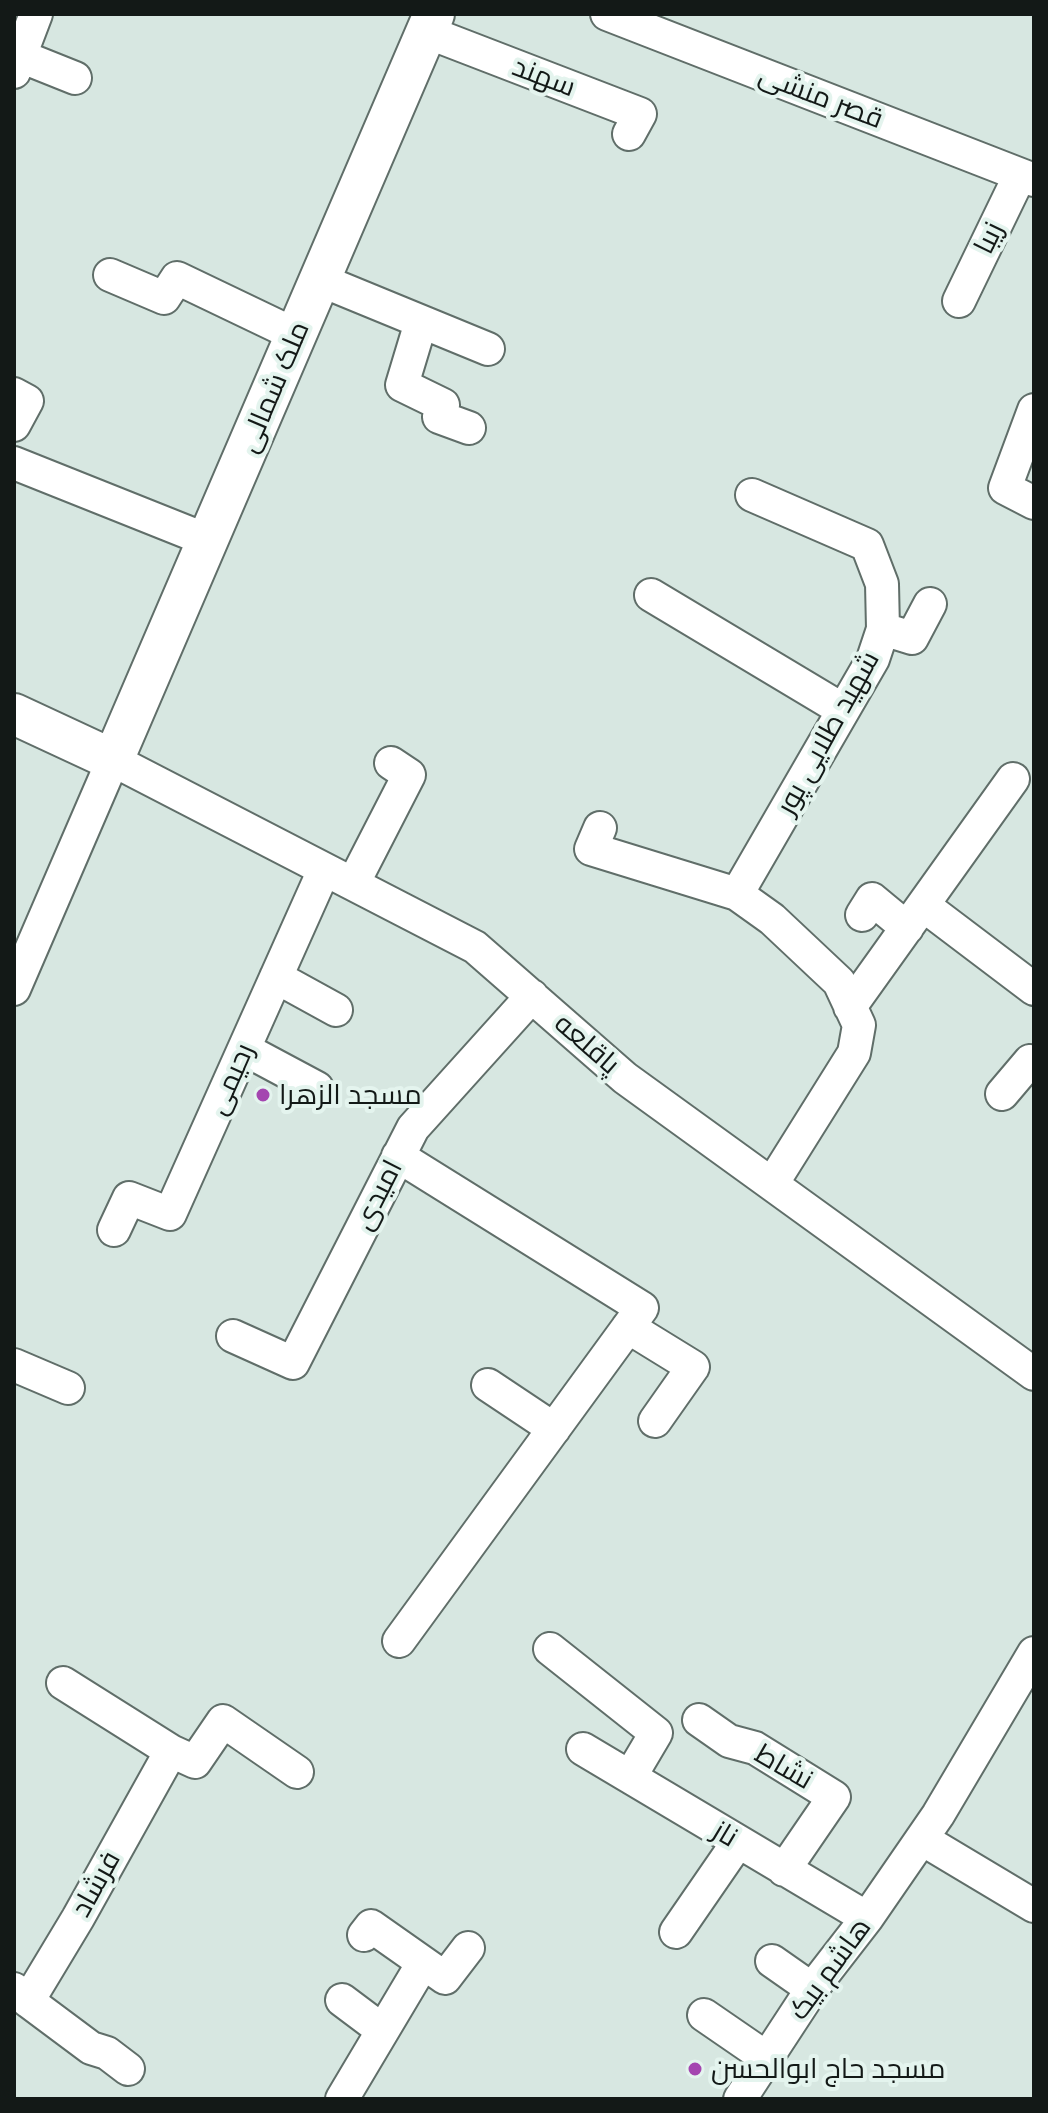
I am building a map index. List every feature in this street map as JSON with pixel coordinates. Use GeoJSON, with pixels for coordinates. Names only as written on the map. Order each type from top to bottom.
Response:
{"type":"FeatureCollection","features":[{"type":"Feature","properties":{"kind":"street"},"geometry":{"type":"LineString","coordinates":[[36,14],[17,64],[75,78]]}},
{"type":"Feature","properties":{"kind":"street","name":"قصر منشی"},"geometry":{"type":"LineString","coordinates":[[607,14],[1027,178]]}},
{"type":"Feature","properties":{"kind":"street","name":"سهند"},"geometry":{"type":"LineString","coordinates":[[430,23],[640,114],[629,134]]}},
{"type":"Feature","properties":{"kind":"street","name":"ملک شمالی"},"geometry":{"type":"LineString","coordinates":[[113,760],[430,23]]}},
{"type":"Feature","properties":{"kind":"street","name":"زیبا"},"geometry":{"type":"LineString","coordinates":[[959,301],[1027,178]]}},
{"type":"Feature","properties":{"kind":"street"},"geometry":{"type":"LineString","coordinates":[[110,275],[164,298],[177,278],[296,335]]}},
{"type":"Feature","properties":{"kind":"street"},"geometry":{"type":"LineString","coordinates":[[320,280],[488,349]]}},
{"type":"Feature","properties":{"kind":"street"},"geometry":{"type":"LineString","coordinates":[[421,322],[402,385],[443,405],[439,417],[469,428]]}},
{"type":"Feature","properties":{"kind":"street"},"geometry":{"type":"LineString","coordinates":[[14,394],[27,401],[14,425]]}},
{"type":"Feature","properties":{"kind":"street"},"geometry":{"type":"LineString","coordinates":[[1034,410],[1005,488],[1034,503]]}},
{"type":"Feature","properties":{"kind":"street"},"geometry":{"type":"LineString","coordinates":[[14,463],[207,540]]}},
{"type":"Feature","properties":{"kind":"street","name":"شهید طلایی پور"},"geometry":{"type":"LineString","coordinates":[[737,894],[873,659],[883,629],[882,584],[867,545],[752,495]]}},
{"type":"Feature","properties":{"kind":"street"},"geometry":{"type":"LineString","coordinates":[[651,595],[843,710]]}},
{"type":"Feature","properties":{"kind":"street"},"geometry":{"type":"LineString","coordinates":[[883,629],[912,638],[930,604]]}},
{"type":"Feature","properties":{"kind":"street"},"geometry":{"type":"LineString","coordinates":[[14,714],[113,760],[14,989]]}},
{"type":"Feature","properties":{"kind":"street","name":"پاقلعه"},"geometry":{"type":"LineString","coordinates":[[113,760],[475,947],[625,1078],[1034,1374]]}},
{"type":"Feature","properties":{"kind":"street"},"geometry":{"type":"LineString","coordinates":[[353,884],[409,775],[391,763]]}},
{"type":"Feature","properties":{"kind":"street"},"geometry":{"type":"LineString","coordinates":[[850,1007],[1013,779]]}},
{"type":"Feature","properties":{"kind":"street"},"geometry":{"type":"LineString","coordinates":[[600,828],[591,849],[737,894],[772,919],[839,982],[859,1025],[854,1053],[772,1184]]}},
{"type":"Feature","properties":{"kind":"street","name":"رحیمی"},"geometry":{"type":"LineString","coordinates":[[114,1230],[129,1198],[170,1214],[324,870]]}},
{"type":"Feature","properties":{"kind":"street"},"geometry":{"type":"LineString","coordinates":[[862,915],[872,899],[915,916],[1034,989]]}},
{"type":"Feature","properties":{"kind":"street"},"geometry":{"type":"LineString","coordinates":[[276,977],[336,1010]]}},
{"type":"Feature","properties":{"kind":"street","name":"امیدی"},"geometry":{"type":"LineString","coordinates":[[233,1336],[293,1363],[413,1128],[532,996]]}},
{"type":"Feature","properties":{"kind":"street"},"geometry":{"type":"LineString","coordinates":[[244,1049],[317,1088]]}},
{"type":"Feature","properties":{"kind":"street"},"geometry":{"type":"LineString","coordinates":[[1002,1094],[1030,1061],[1034,1065]]}},
{"type":"Feature","properties":{"kind":"street"},"geometry":{"type":"LineString","coordinates":[[398,1156],[642,1308],[399,1641]]}},
{"type":"Feature","properties":{"kind":"street"},"geometry":{"type":"LineString","coordinates":[[628,1327],[693,1367],[655,1421]]}},
{"type":"Feature","properties":{"kind":"street"},"geometry":{"type":"LineString","coordinates":[[14,1365],[68,1388]]}},
{"type":"Feature","properties":{"kind":"street"},"geometry":{"type":"LineString","coordinates":[[488,1385],[554,1429]]}},
{"type":"Feature","properties":{"kind":"street"},"geometry":{"type":"LineString","coordinates":[[550,1649],[656,1733],[630,1777]]}},
{"type":"Feature","properties":{"kind":"street","name":"هاشم بیک"},"geometry":{"type":"LineString","coordinates":[[740,2099],[812,1989],[922,1839],[1034,1653]]}},
{"type":"Feature","properties":{"kind":"street"},"geometry":{"type":"LineString","coordinates":[[63,1683],[171,1751],[195,1762],[223,1721],[297,1772]]}},
{"type":"Feature","properties":{"kind":"street","name":"نشاط"},"geometry":{"type":"LineString","coordinates":[[699,1720],[729,1741],[755,1748],[834,1797],[784,1870]]}},
{"type":"Feature","properties":{"kind":"street","name":"ناز"},"geometry":{"type":"LineString","coordinates":[[583,1749],[867,1918]]}},
{"type":"Feature","properties":{"kind":"street","name":"فرشاد"},"geometry":{"type":"LineString","coordinates":[[21,1995],[78,1918],[171,1751]]}},
{"type":"Feature","properties":{"kind":"street"},"geometry":{"type":"LineString","coordinates":[[922,1839],[1034,1906]]}},
{"type":"Feature","properties":{"kind":"street"},"geometry":{"type":"LineString","coordinates":[[676,1932],[738,1842]]}},
{"type":"Feature","properties":{"kind":"street"},"geometry":{"type":"LineString","coordinates":[[364,1935],[371,1926],[445,1978],[468,1948]]}},
{"type":"Feature","properties":{"kind":"street"},"geometry":{"type":"LineString","coordinates":[[772,1961],[812,1989]]}},
{"type":"Feature","properties":{"kind":"street"},"geometry":{"type":"LineString","coordinates":[[342,2099],[423,1963]]}},
{"type":"Feature","properties":{"kind":"street"},"geometry":{"type":"LineString","coordinates":[[21,1995],[91,2048],[107,2053],[128,2069]]}},
{"type":"Feature","properties":{"kind":"street"},"geometry":{"type":"LineString","coordinates":[[342,2000],[382,2030]]}},
{"type":"Feature","properties":{"kind":"street"},"geometry":{"type":"LineString","coordinates":[[704,2015],[768,2059]]}},
{"type":"Feature","properties":{"kind":"place","name":"مسجد الزهرا"},"geometry":{"type":"Point","coordinates":[263,1095]}},
{"type":"Feature","properties":{"kind":"place","name":"مسجد حاج ابوالحسن"},"geometry":{"type":"Point","coordinates":[695,2069]}}]}
